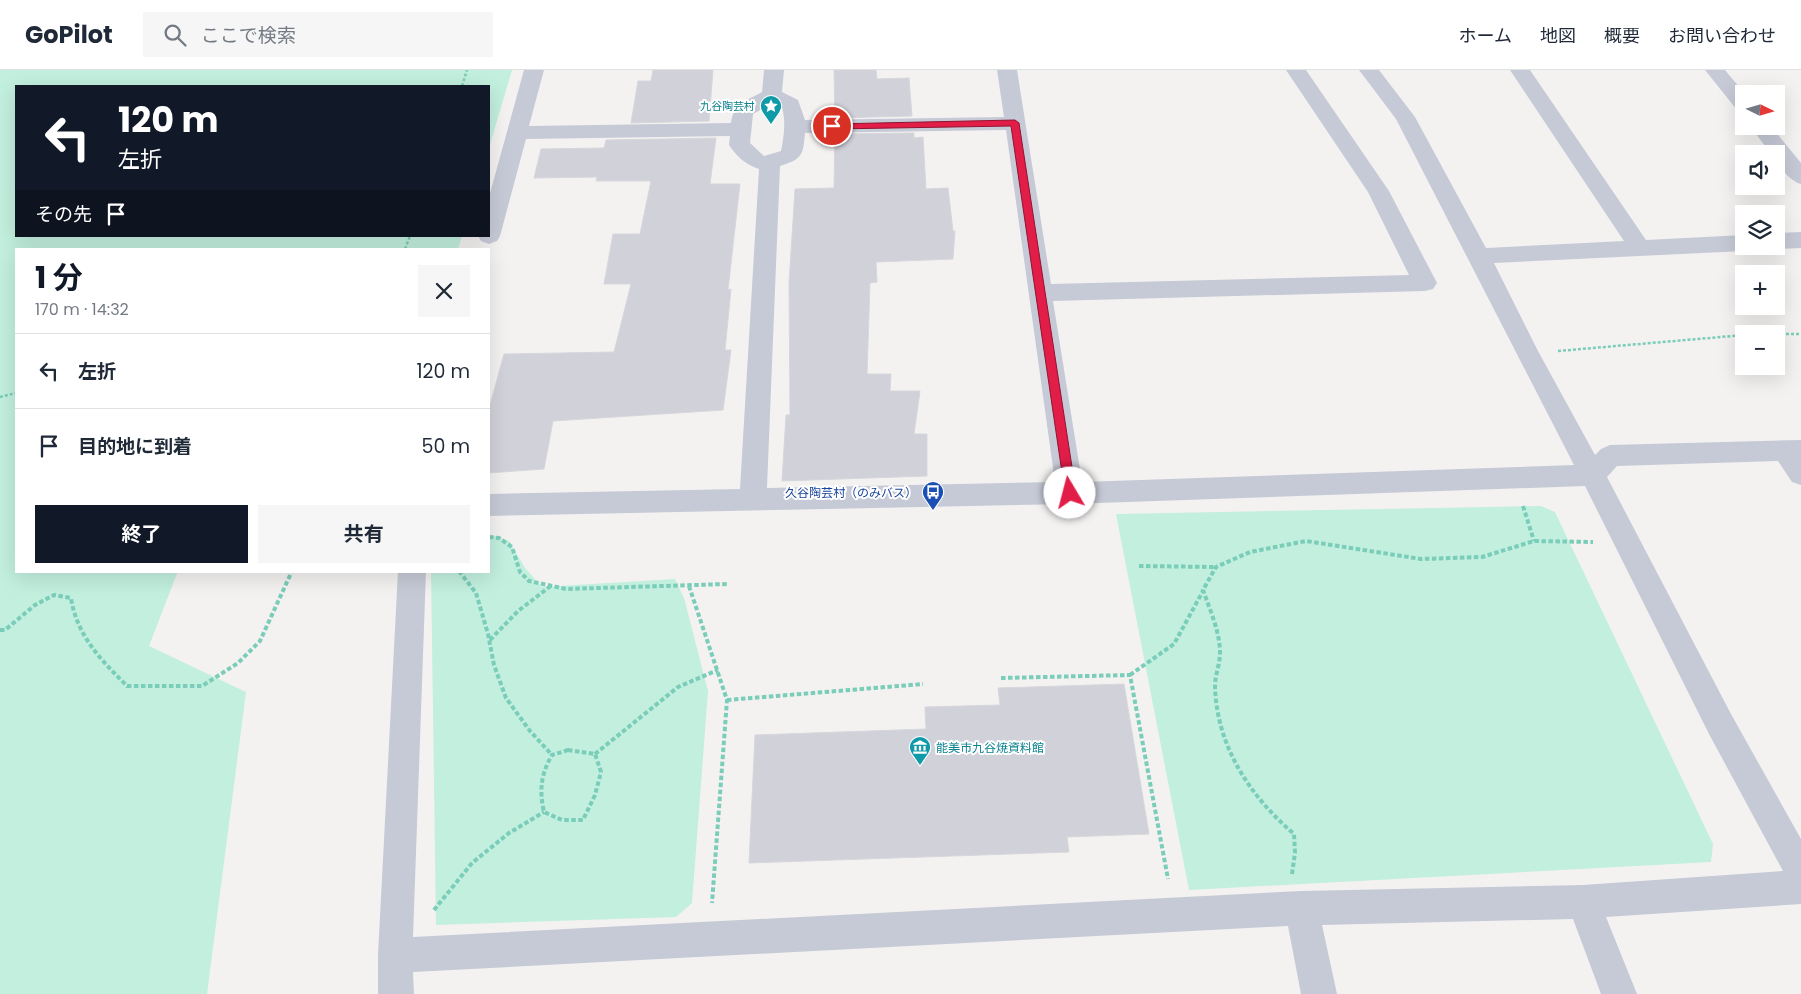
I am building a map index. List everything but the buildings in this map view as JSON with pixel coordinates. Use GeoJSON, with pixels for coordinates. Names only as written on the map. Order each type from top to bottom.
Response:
{"type":"FeatureCollection","features":[{"type":"Feature","properties":{"kind":"street"},"geometry":{"type":"LineString","coordinates":[[490,232],[534,70]]}},
{"type":"Feature","properties":{"kind":"street"},"geometry":{"type":"LineString","coordinates":[[772,95],[774,70]]}},
{"type":"Feature","properties":{"kind":"street"},"geometry":{"type":"LineString","coordinates":[[1007,70],[1070,493]]}},
{"type":"Feature","properties":{"kind":"street"},"geometry":{"type":"LineString","coordinates":[[1041,292],[1425,283],[1378,191],[1296,70]]}},
{"type":"Feature","properties":{"kind":"street"},"geometry":{"type":"LineString","coordinates":[[1369,70],[1405,117],[1479,256],[1526,351],[1593,475],[1720,724],[1801,872]]}},
{"type":"Feature","properties":{"kind":"street"},"geometry":{"type":"LineString","coordinates":[[1520,70],[1640,248]]}},
{"type":"Feature","properties":{"kind":"street"},"geometry":{"type":"LineString","coordinates":[[1715,70],[1735,95]]}},
{"type":"Feature","properties":{"kind":"street"},"geometry":{"type":"LineString","coordinates":[[772,95],[791,104],[795,116],[795,127],[791,155],[770,164],[756,162],[739,144],[743,111],[772,95]]}},
{"type":"Feature","properties":{"kind":"street"},"geometry":{"type":"LineString","coordinates":[[795,127],[1015,123]]}},
{"type":"Feature","properties":{"kind":"street"},"geometry":{"type":"LineString","coordinates":[[516,133],[741,129]]}},
{"type":"Feature","properties":{"kind":"street"},"geometry":{"type":"LineString","coordinates":[[1767,135],[1801,176]]}},
{"type":"Feature","properties":{"kind":"street"},"geometry":{"type":"LineString","coordinates":[[753,499],[770,164]]}},
{"type":"Feature","properties":{"kind":"street"},"geometry":{"type":"LineString","coordinates":[[1785,241],[1801,240]]}},
{"type":"Feature","properties":{"kind":"street"},"geometry":{"type":"LineString","coordinates":[[1479,256],[1735,243]]}},
{"type":"Feature","properties":{"kind":"street"},"geometry":{"type":"LineString","coordinates":[[490,505],[1070,493],[1593,475],[1610,456],[1793,450],[1801,474]]}},
{"type":"Feature","properties":{"kind":"street"},"geometry":{"type":"LineString","coordinates":[[396,994],[395,955],[412,573]]}},
{"type":"Feature","properties":{"kind":"street"},"geometry":{"type":"LineString","coordinates":[[395,955],[1301,908],[1583,902],[1801,887]]}},
{"type":"Feature","properties":{"kind":"street"},"geometry":{"type":"LineString","coordinates":[[1583,902],[1620,994]]}},
{"type":"Feature","properties":{"kind":"street"},"geometry":{"type":"LineString","coordinates":[[1301,908],[1319,994]]}},
{"type":"Feature","properties":{"kind":"path"},"geometry":{"type":"LineString","coordinates":[[462,85],[467,70]]}},
{"type":"Feature","properties":{"kind":"path"},"geometry":{"type":"LineString","coordinates":[[1785,334],[1801,334]]}},
{"type":"Feature","properties":{"kind":"path"},"geometry":{"type":"LineString","coordinates":[[1526,351],[1580,350],[1625,344],[1735,336]]}},
{"type":"Feature","properties":{"kind":"path"},"geometry":{"type":"LineString","coordinates":[[0,397],[15,393]]}},
{"type":"Feature","properties":{"kind":"path"},"geometry":{"type":"LineString","coordinates":[[490,537],[499,538],[512,547],[520,572],[529,581],[566,589],[727,584]]}},
{"type":"Feature","properties":{"kind":"path"},"geometry":{"type":"LineString","coordinates":[[1139,566],[1216,567],[1250,552],[1306,541],[1421,559],[1482,557],[1534,541],[1558,543],[1626,541]]}},
{"type":"Feature","properties":{"kind":"path"},"geometry":{"type":"LineString","coordinates":[[1001,678],[1130,674],[1174,644],[1216,567]]}},
{"type":"Feature","properties":{"kind":"path"},"geometry":{"type":"LineString","coordinates":[[0,630],[5,630],[35,605],[54,595],[71,598],[72,612],[87,643],[127,686],[202,686],[238,663],[260,641],[291,573]]}},
{"type":"Feature","properties":{"kind":"path"},"geometry":{"type":"LineString","coordinates":[[461,573],[476,593],[490,640],[494,665],[506,698],[530,731],[552,756]]}},
{"type":"Feature","properties":{"kind":"path"},"geometry":{"type":"LineString","coordinates":[[490,640],[518,612],[552,585]]}},
{"type":"Feature","properties":{"kind":"path"},"geometry":{"type":"LineString","coordinates":[[689,586],[727,700],[710,939]]}},
{"type":"Feature","properties":{"kind":"path"},"geometry":{"type":"LineString","coordinates":[[1204,590],[1220,652],[1214,686],[1220,724],[1235,766],[1252,791],[1276,820],[1294,834],[1295,853],[1291,870],[1301,908]]}},
{"type":"Feature","properties":{"kind":"path"},"geometry":{"type":"LineString","coordinates":[[544,812],[540,796],[542,772],[552,756],[568,750],[595,754],[678,687],[718,670]]}},
{"type":"Feature","properties":{"kind":"path"},"geometry":{"type":"LineString","coordinates":[[1130,674],[1175,915]]}},
{"type":"Feature","properties":{"kind":"path"},"geometry":{"type":"LineString","coordinates":[[727,700],[923,684]]}},
{"type":"Feature","properties":{"kind":"path"},"geometry":{"type":"LineString","coordinates":[[544,812],[562,820],[583,820],[595,795],[601,772],[595,754]]}},
{"type":"Feature","properties":{"kind":"path"},"geometry":{"type":"LineString","coordinates":[[433,911],[472,864],[509,833],[544,812]]}},
{"type":"Feature","properties":{"kind":"green space"},"geometry":{"type":"Polygon","coordinates":[[[0,70],[512,70],[490,145],[490,85],[15,85],[15,237],[462,237],[458,248],[15,248],[15,573],[177,573],[149,646],[246,692],[207,994],[0,994],[0,70]]]}},
{"type":"Feature","properties":{"kind":"green space"},"geometry":{"type":"Polygon","coordinates":[[[1541,506],[1555,512],[1713,844],[1711,862],[1189,890],[1116,514],[1541,506]]]}},
{"type":"Feature","properties":{"kind":"green space"},"geometry":{"type":"Polygon","coordinates":[[[490,534],[509,541],[525,568],[542,587],[675,579],[684,598],[708,691],[692,903],[676,917],[436,925],[431,573],[490,573],[490,534]]]}},
{"type":"Feature","properties":{"kind":"place","name":"九谷陶芸村"},"geometry":{"type":"Point","coordinates":[771,125]}},
{"type":"Feature","properties":{"kind":"place","name":"久谷陶芸村（のみバス）"},"geometry":{"type":"Point","coordinates":[933,511]}},
{"type":"Feature","properties":{"kind":"place","name":"能美市九谷焼資料館"},"geometry":{"type":"Point","coordinates":[920,766]}},
{"type":"Feature","properties":{"kind":"route"},"geometry":{"type":"LineString","coordinates":[[832,126],[1015,123],[1070,493]]}}]}
